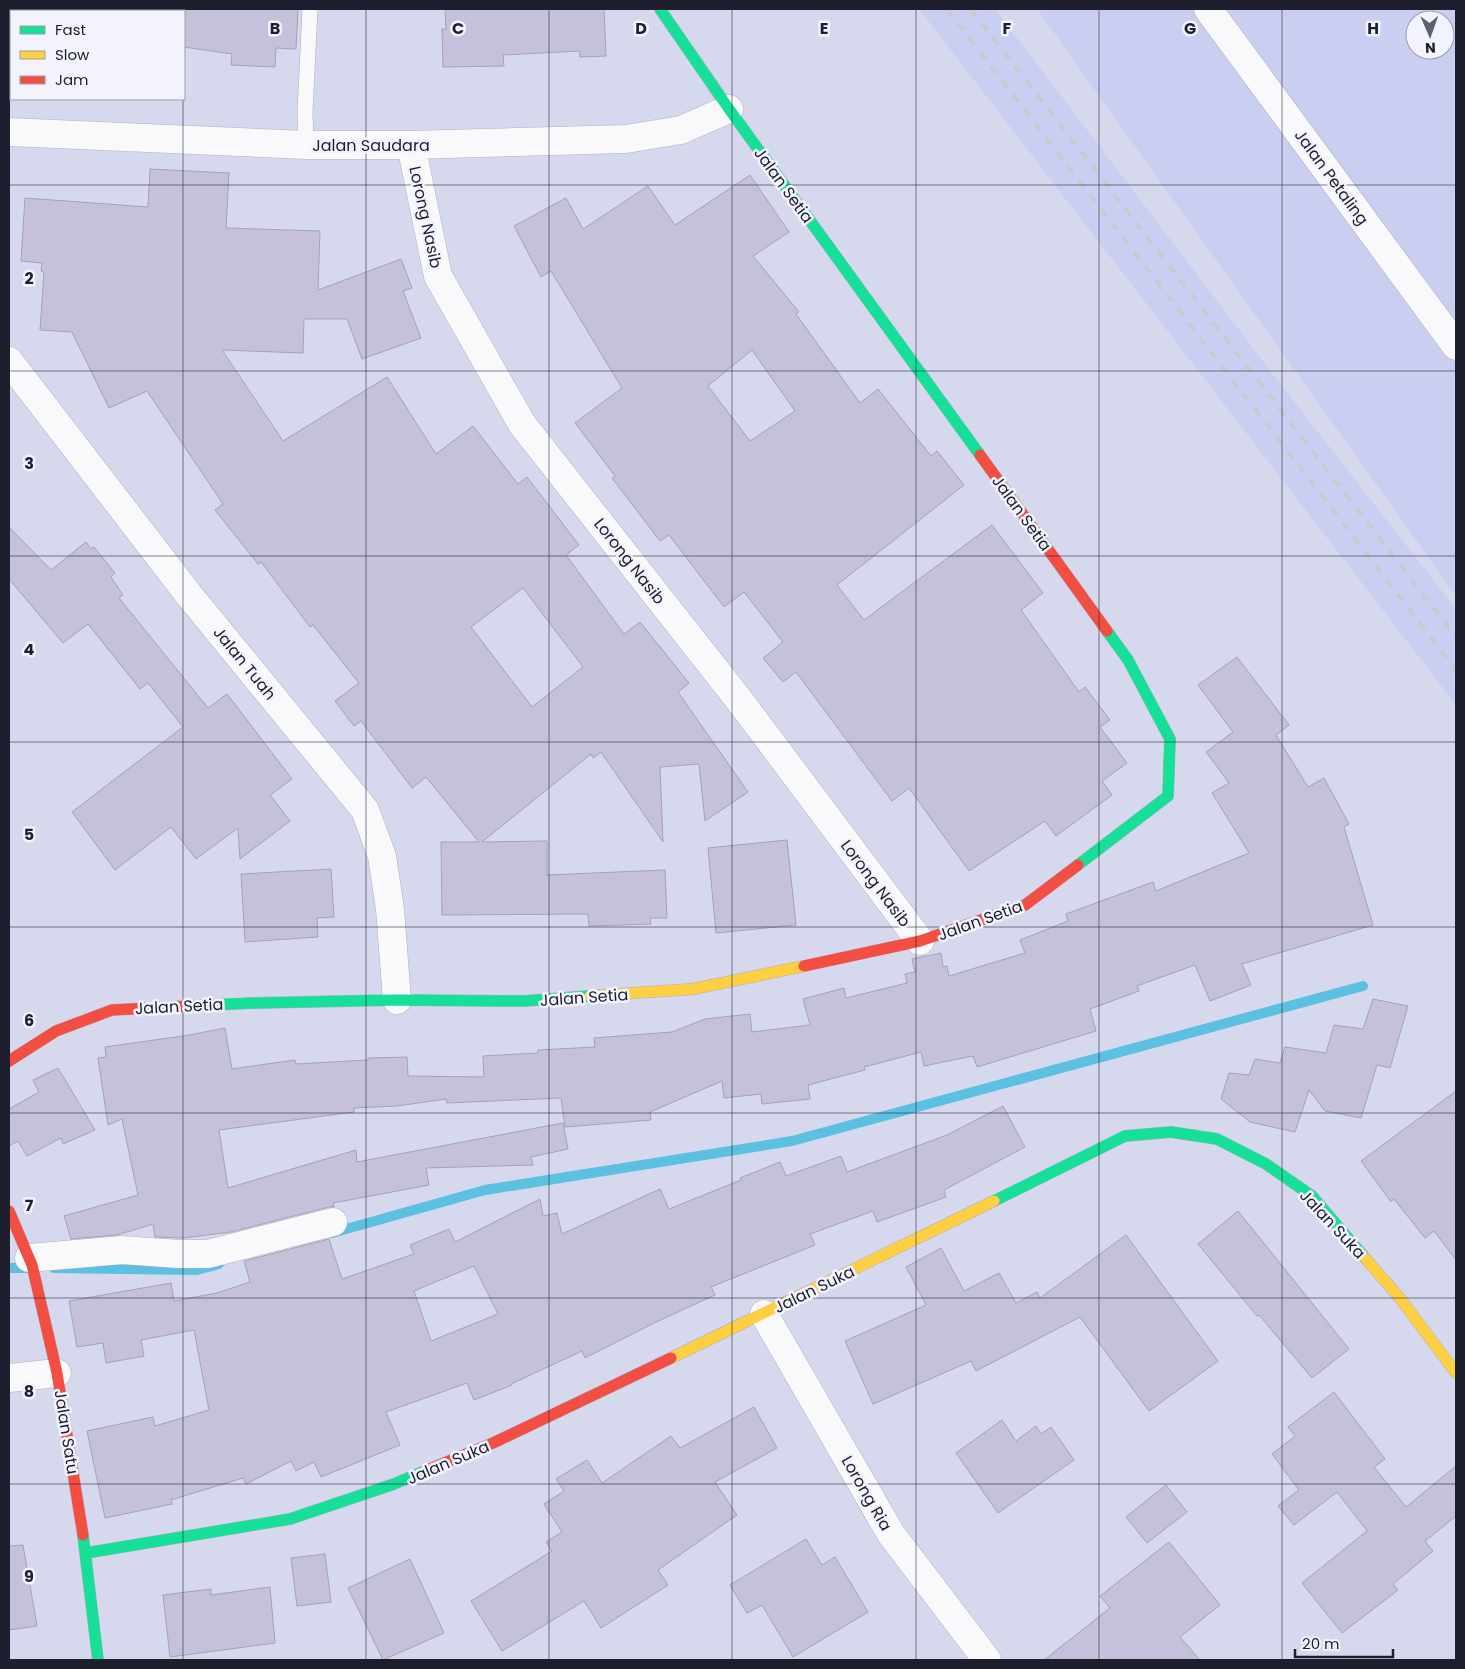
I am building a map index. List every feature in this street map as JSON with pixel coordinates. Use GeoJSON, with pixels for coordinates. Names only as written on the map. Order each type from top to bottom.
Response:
{"type":"FeatureCollection","features":[{"type":"Feature","properties":{"kind":"street"},"geometry":{"type":"LineString","coordinates":[[660,9],[729,109]]}},
{"type":"Feature","properties":{"kind":"street","name":"Jalan Petaling"},"geometry":{"type":"LineString","coordinates":[[1208,9],[1456,346]]}},
{"type":"Feature","properties":{"kind":"street","name":"Jalan Saudara"},"geometry":{"type":"LineString","coordinates":[[9,132],[306,145],[411,145],[626,139],[681,130],[729,109]]}},
{"type":"Feature","properties":{"kind":"street","name":"Jalan Setia"},"geometry":{"type":"LineString","coordinates":[[9,1061],[56,1031],[112,1010],[253,1003],[396,1000],[524,1001],[693,989],[920,941],[1025,905],[1168,796],[1170,739],[1128,660],[729,109]]}},
{"type":"Feature","properties":{"kind":"street","name":"Lorong Nasib"},"geometry":{"type":"LineString","coordinates":[[411,145],[438,276],[522,424],[743,705],[920,941]]}},
{"type":"Feature","properties":{"kind":"street","name":"Jalan Tuah"},"geometry":{"type":"LineString","coordinates":[[9,361],[189,595],[365,810],[382,856],[390,909],[396,1000]]}},
{"type":"Feature","properties":{"kind":"street","name":"Jalan Suka"},"geometry":{"type":"LineString","coordinates":[[86,1553],[290,1519],[394,1484],[493,1442],[764,1314],[1125,1136],[1171,1132],[1217,1139],[1266,1164],[1312,1196],[1399,1297],[1456,1373]]}},
{"type":"Feature","properties":{"kind":"street","name":"Jalan Satu"},"geometry":{"type":"LineString","coordinates":[[9,1211],[31,1261],[57,1372],[86,1553],[98,1660]]}},
{"type":"Feature","properties":{"kind":"street"},"geometry":{"type":"LineString","coordinates":[[31,1261],[122,1250],[208,1254],[333,1222]]}},
{"type":"Feature","properties":{"kind":"street","name":"Lorong Ria"},"geometry":{"type":"LineString","coordinates":[[764,1314],[891,1534],[988,1660]]}},
{"type":"Feature","properties":{"kind":"street"},"geometry":{"type":"LineString","coordinates":[[9,1378],[57,1372]]}},
{"type":"Feature","properties":{"kind":"lane"},"geometry":{"type":"LineString","coordinates":[[306,145],[305,112],[310,9]]}},
{"type":"Feature","properties":{"kind":"shaded area"},"geometry":{"type":"Polygon","coordinates":[[[919,9],[995,9],[1275,377],[1456,609],[1456,705],[919,9]]]}},
{"type":"Feature","properties":{"kind":"shaded area"},"geometry":{"type":"Polygon","coordinates":[[[1037,9],[1456,9],[1456,596],[1037,9]]]}},
{"type":"Feature","properties":{"kind":"building"},"geometry":{"type":"Polygon","coordinates":[[[298,9],[296,49],[276,48],[275,67],[231,65],[232,54],[185,47],[184,10],[298,9]]]}},
{"type":"Feature","properties":{"kind":"building"},"geometry":{"type":"Polygon","coordinates":[[[445,9],[604,9],[606,56],[580,57],[580,51],[503,55],[504,66],[443,67],[442,29],[446,29],[445,9]]]}},
{"type":"Feature","properties":{"kind":"building"},"geometry":{"type":"Polygon","coordinates":[[[150,169],[229,173],[226,228],[320,231],[318,290],[401,259],[412,288],[403,291],[421,338],[362,359],[347,319],[304,319],[303,353],[222,350],[283,441],[387,377],[436,454],[473,426],[518,484],[527,477],[579,545],[566,555],[624,634],[640,622],[689,683],[678,692],[748,792],[705,821],[699,764],[660,767],[663,842],[601,752],[593,758],[591,754],[482,842],[547,841],[547,875],[665,870],[667,918],[650,918],[651,924],[589,926],[588,914],[442,915],[441,842],[479,842],[426,777],[412,788],[361,721],[354,726],[335,701],[359,683],[313,625],[310,627],[261,562],[258,564],[215,510],[223,504],[147,391],[109,408],[72,332],[40,330],[44,272],[41,271],[42,263],[21,261],[25,198],[148,207],[150,169]],[[523,588],[471,627],[532,707],[583,667],[523,588]]]}},
{"type":"Feature","properties":{"kind":"building"},"geometry":{"type":"Polygon","coordinates":[[[750,175],[789,232],[753,256],[799,312],[796,314],[860,403],[878,389],[931,456],[937,451],[964,485],[837,585],[864,620],[992,525],[1043,593],[1021,610],[1079,692],[1085,687],[1110,720],[1100,727],[1127,763],[1102,781],[1112,795],[1056,836],[1045,821],[969,871],[909,788],[892,801],[796,672],[783,682],[763,658],[783,642],[744,592],[724,607],[669,535],[660,541],[612,478],[615,476],[575,423],[622,388],[551,271],[541,277],[514,226],[566,198],[583,229],[648,186],[675,225],[750,175]],[[752,350],[708,386],[750,441],[795,411],[752,350]]]}},
{"type":"Feature","properties":{"kind":"building"},"geometry":{"type":"Polygon","coordinates":[[[9,527],[51,570],[86,542],[91,549],[94,547],[115,573],[111,577],[123,595],[119,598],[208,708],[227,694],[292,779],[270,795],[290,821],[240,859],[238,828],[196,859],[171,827],[115,870],[72,812],[183,727],[148,683],[140,689],[88,624],[63,643],[9,579],[9,527]]]}},
{"type":"Feature","properties":{"kind":"building"},"geometry":{"type":"Polygon","coordinates":[[[1237,657],[1289,725],[1276,735],[1308,787],[1324,778],[1349,824],[1344,827],[1373,925],[1242,964],[1251,985],[1210,1001],[1195,965],[1137,986],[1139,991],[1090,1009],[1096,1031],[977,1067],[973,1056],[924,1066],[921,1052],[864,1067],[865,1070],[808,1085],[810,1099],[762,1104],[761,1094],[724,1098],[722,1081],[650,1112],[651,1120],[565,1127],[561,1098],[447,1103],[446,1099],[397,1106],[354,1108],[354,1112],[219,1130],[228,1188],[356,1150],[357,1162],[563,1123],[568,1149],[531,1157],[533,1165],[426,1168],[429,1185],[333,1203],[334,1207],[231,1232],[184,1238],[155,1237],[153,1224],[117,1235],[71,1239],[64,1216],[138,1195],[122,1119],[108,1125],[98,1058],[106,1057],[105,1047],[225,1028],[232,1069],[295,1060],[296,1064],[407,1057],[408,1076],[484,1077],[483,1056],[538,1053],[538,1050],[595,1047],[594,1038],[672,1032],[705,1019],[750,1014],[752,1032],[810,1025],[803,999],[844,988],[846,998],[907,983],[905,974],[915,972],[912,959],[941,953],[943,967],[947,966],[949,976],[1025,953],[1020,940],[1068,921],[1066,914],[1153,882],[1156,891],[1249,853],[1212,793],[1229,783],[1206,752],[1233,732],[1198,685],[1237,657]]]}},
{"type":"Feature","properties":{"kind":"building"},"geometry":{"type":"Polygon","coordinates":[[[787,840],[796,925],[716,933],[708,848],[787,840]]]}},
{"type":"Feature","properties":{"kind":"building"},"geometry":{"type":"Polygon","coordinates":[[[331,869],[334,917],[317,918],[318,937],[245,942],[241,874],[331,869]]]}},
{"type":"Feature","properties":{"kind":"building"},"geometry":{"type":"Polygon","coordinates":[[[1373,999],[1408,1006],[1390,1068],[1377,1065],[1361,1118],[1325,1111],[1309,1090],[1295,1132],[1250,1122],[1221,1099],[1229,1073],[1249,1075],[1255,1059],[1280,1063],[1285,1047],[1326,1053],[1334,1025],[1363,1029],[1373,999]]]}},
{"type":"Feature","properties":{"kind":"building"},"geometry":{"type":"Polygon","coordinates":[[[58,1068],[95,1130],[63,1144],[61,1138],[27,1156],[18,1141],[9,1146],[9,1109],[39,1092],[33,1080],[58,1068]]]}},
{"type":"Feature","properties":{"kind":"building"},"geometry":{"type":"Polygon","coordinates":[[[1456,1091],[1456,1260],[1434,1231],[1425,1238],[1394,1199],[1391,1202],[1361,1161],[1456,1091]]]}},
{"type":"Feature","properties":{"kind":"building"},"geometry":{"type":"Polygon","coordinates":[[[1003,1106],[1025,1147],[944,1190],[946,1197],[877,1222],[873,1211],[810,1234],[815,1245],[711,1287],[715,1295],[585,1358],[582,1351],[512,1385],[474,1400],[467,1383],[386,1412],[400,1445],[321,1477],[314,1462],[296,1471],[291,1461],[246,1484],[243,1478],[171,1500],[172,1504],[105,1518],[87,1431],[153,1417],[155,1426],[209,1410],[194,1330],[141,1340],[144,1356],[106,1363],[103,1343],[77,1347],[69,1301],[171,1283],[174,1301],[217,1293],[250,1282],[244,1261],[329,1239],[342,1279],[414,1254],[410,1245],[449,1229],[455,1242],[540,1199],[543,1216],[557,1213],[562,1234],[660,1189],[669,1209],[780,1162],[786,1176],[841,1156],[847,1172],[947,1135],[1003,1106]],[[474,1266],[414,1291],[431,1341],[498,1314],[474,1266]]]}},
{"type":"Feature","properties":{"kind":"building"},"geometry":{"type":"Polygon","coordinates":[[[1238,1211],[1349,1349],[1312,1378],[1259,1315],[1257,1316],[1198,1244],[1238,1211]]]}},
{"type":"Feature","properties":{"kind":"building"},"geometry":{"type":"Polygon","coordinates":[[[1126,1235],[1218,1361],[1149,1411],[1080,1317],[976,1371],[971,1361],[873,1404],[845,1341],[926,1305],[906,1267],[941,1248],[964,1291],[999,1273],[1016,1303],[1037,1292],[1040,1298],[1126,1235]]]}},
{"type":"Feature","properties":{"kind":"building"},"geometry":{"type":"Polygon","coordinates":[[[1334,1392],[1385,1459],[1374,1467],[1406,1507],[1456,1466],[1456,1516],[1425,1541],[1433,1551],[1393,1584],[1398,1590],[1342,1633],[1302,1583],[1367,1531],[1337,1492],[1294,1525],[1278,1506],[1299,1490],[1272,1454],[1295,1436],[1288,1427],[1334,1392]]]}},
{"type":"Feature","properties":{"kind":"building"},"geometry":{"type":"Polygon","coordinates":[[[754,1407],[777,1448],[715,1482],[737,1515],[658,1570],[668,1585],[601,1628],[584,1601],[502,1651],[471,1601],[552,1551],[546,1542],[562,1532],[544,1504],[564,1491],[556,1479],[587,1460],[602,1483],[671,1436],[680,1448],[754,1407]]]}},
{"type":"Feature","properties":{"kind":"building"},"geometry":{"type":"Polygon","coordinates":[[[1002,1420],[1016,1441],[1036,1426],[1041,1434],[1051,1427],[1074,1460],[998,1513],[956,1453],[1002,1420]]]}},
{"type":"Feature","properties":{"kind":"building"},"geometry":{"type":"Polygon","coordinates":[[[1166,1485],[1187,1512],[1147,1543],[1126,1517],[1166,1485]]]}},
{"type":"Feature","properties":{"kind":"building"},"geometry":{"type":"Polygon","coordinates":[[[806,1539],[822,1565],[835,1557],[868,1612],[793,1657],[762,1605],[747,1613],[730,1585],[806,1539]]]}},
{"type":"Feature","properties":{"kind":"building"},"geometry":{"type":"Polygon","coordinates":[[[1169,1542],[1220,1605],[1180,1637],[1200,1660],[1044,1660],[1110,1608],[1100,1596],[1169,1542]]]}},
{"type":"Feature","properties":{"kind":"building"},"geometry":{"type":"Polygon","coordinates":[[[23,1545],[37,1626],[9,1630],[9,1546],[23,1545]]]}},
{"type":"Feature","properties":{"kind":"building"},"geometry":{"type":"Polygon","coordinates":[[[325,1554],[331,1602],[297,1606],[291,1558],[325,1554]]]}},
{"type":"Feature","properties":{"kind":"building"},"geometry":{"type":"Polygon","coordinates":[[[410,1559],[444,1633],[383,1660],[348,1588],[410,1559]]]}},
{"type":"Feature","properties":{"kind":"building"},"geometry":{"type":"Polygon","coordinates":[[[270,1587],[275,1643],[170,1657],[163,1595],[211,1589],[211,1595],[270,1587]]]}},
{"type":"Feature","properties":{"kind":"waterway"},"geometry":{"type":"LineString","coordinates":[[332,1233],[485,1190],[792,1141],[1363,986]]}},
{"type":"Feature","properties":{"kind":"waterway"},"geometry":{"type":"LineString","coordinates":[[54,1268],[197,1270],[219,1264]]}},
{"type":"Feature","properties":{"kind":"waterway"},"geometry":{"type":"LineString","coordinates":[[9,1268],[30,1268]]}},
{"type":"Feature","properties":{"kind":"railway"},"geometry":{"type":"LineString","coordinates":[[947,9],[1456,670]]}},
{"type":"Feature","properties":{"kind":"railway"},"geometry":{"type":"LineString","coordinates":[[971,9],[1456,637]]}},
{"type":"Feature","properties":{"kind":"traffic: fast"},"geometry":{"type":"LineString","coordinates":[[660,9],[729,109],[980,455]]}},
{"type":"Feature","properties":{"kind":"traffic: fast"},"geometry":{"type":"LineString","coordinates":[[1078,865],[1168,796],[1170,739],[1128,660],[1107,631]]}},
{"type":"Feature","properties":{"kind":"traffic: fast"},"geometry":{"type":"LineString","coordinates":[[188,1006],[397,1000],[524,1001],[590,996]]}},
{"type":"Feature","properties":{"kind":"traffic: fast"},"geometry":{"type":"LineString","coordinates":[[994,1201],[1125,1136],[1171,1132],[1217,1139],[1266,1164],[1312,1196],[1365,1258]]}},
{"type":"Feature","properties":{"kind":"traffic: fast"},"geometry":{"type":"LineString","coordinates":[[86,1553],[290,1519],[394,1484],[427,1470]]}},
{"type":"Feature","properties":{"kind":"traffic: fast"},"geometry":{"type":"LineString","coordinates":[[83,1535],[98,1660]]}},
{"type":"Feature","properties":{"kind":"traffic: slow"},"geometry":{"type":"LineString","coordinates":[[590,996],[693,989],[804,966]]}},
{"type":"Feature","properties":{"kind":"traffic: slow"},"geometry":{"type":"LineString","coordinates":[[671,1358],[994,1201]]}},
{"type":"Feature","properties":{"kind":"traffic: slow"},"geometry":{"type":"LineString","coordinates":[[1365,1258],[1399,1297],[1456,1373]]}},
{"type":"Feature","properties":{"kind":"traffic: jam"},"geometry":{"type":"LineString","coordinates":[[980,455],[1107,631]]}},
{"type":"Feature","properties":{"kind":"traffic: jam"},"geometry":{"type":"LineString","coordinates":[[804,966],[920,941],[1025,905],[1078,865]]}},
{"type":"Feature","properties":{"kind":"traffic: jam"},"geometry":{"type":"LineString","coordinates":[[9,1061],[56,1031],[112,1010],[188,1006]]}},
{"type":"Feature","properties":{"kind":"traffic: jam"},"geometry":{"type":"LineString","coordinates":[[9,1211],[32,1265],[57,1373],[83,1535]]}},
{"type":"Feature","properties":{"kind":"traffic: jam"},"geometry":{"type":"LineString","coordinates":[[427,1470],[493,1443],[671,1358]]}}]}
